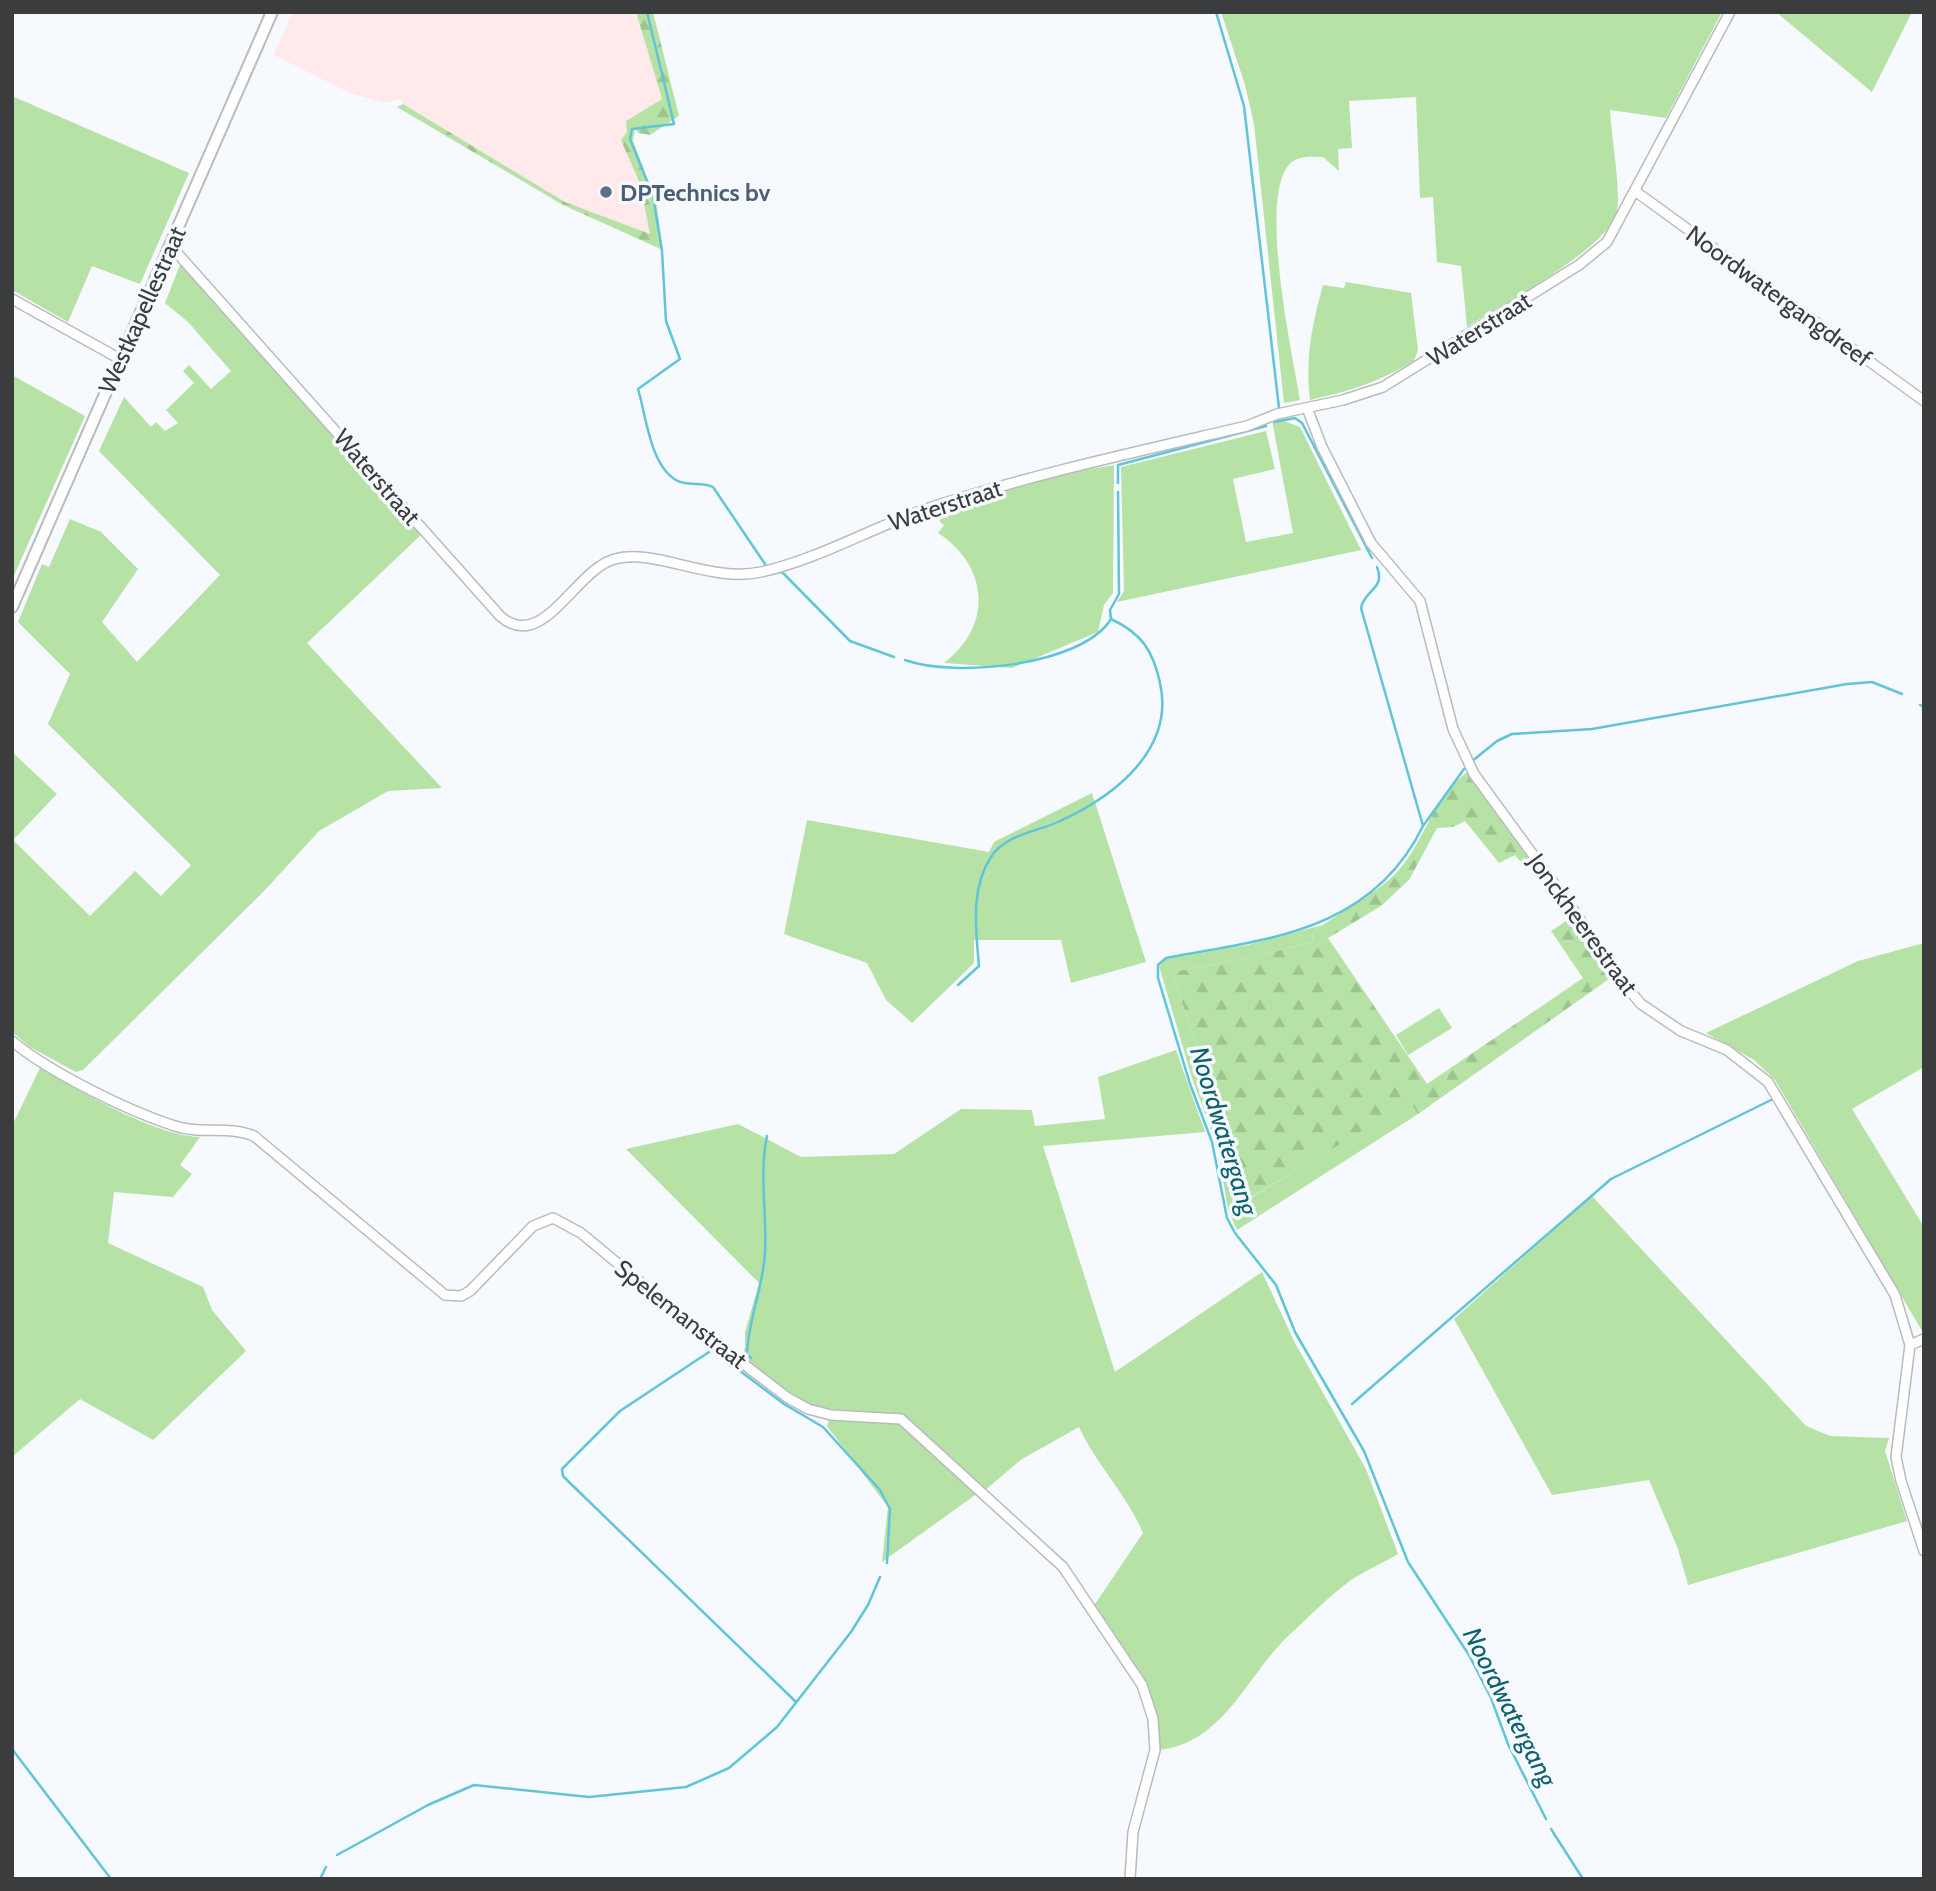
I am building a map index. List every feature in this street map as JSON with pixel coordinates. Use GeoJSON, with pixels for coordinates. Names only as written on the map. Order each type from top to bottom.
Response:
{"type":"FeatureCollection","features":[{"type":"Feature","properties":{"kind":"street","name":"Westkapellestraat"},"geometry":{"type":"LineString","coordinates":[[12,607],[272,12]]}},
{"type":"Feature","properties":{"kind":"street","name":"Waterstraat"},"geometry":{"type":"LineString","coordinates":[[167,249],[178,254],[500,615],[519,627],[540,621],[591,572],[614,559],[639,558],[727,574],[761,572],[928,509],[1041,474],[1383,387],[1579,265],[1607,242],[1730,12]]}},
{"type":"Feature","properties":{"kind":"street","name":"Noordwatergangdreef"},"geometry":{"type":"LineString","coordinates":[[1635,191],[1924,401]]}},
{"type":"Feature","properties":{"kind":"street"},"geometry":{"type":"LineString","coordinates":[[12,299],[120,359]]}},
{"type":"Feature","properties":{"kind":"street","name":"Jonckheerestraat"},"geometry":{"type":"LineString","coordinates":[[1307,408],[1322,447],[1371,543],[1420,601],[1453,729],[1474,774],[1577,915],[1616,974],[1641,1004],[1681,1031],[1727,1050],[1768,1082],[1895,1295],[1910,1345],[1896,1457],[1924,1551]]}},
{"type":"Feature","properties":{"kind":"street","name":"Spelemanstraat"},"geometry":{"type":"LineString","coordinates":[[12,1041],[101,1094],[175,1126],[225,1129],[254,1136],[445,1295],[461,1296],[470,1291],[533,1226],[553,1218],[581,1233],[681,1316],[788,1398],[808,1409],[831,1415],[901,1419],[1063,1567],[1142,1685],[1153,1719],[1155,1750],[1133,1832],[1130,1879]]}},
{"type":"Feature","properties":{"kind":"street"},"geometry":{"type":"LineString","coordinates":[[1910,1345],[1924,1339]]}},
{"type":"Feature","properties":{"kind":"shaded area"},"geometry":{"type":"Polygon","coordinates":[[[293,12],[636,12],[662,99],[626,121],[627,132],[621,140],[640,184],[651,235],[565,202],[403,104],[400,99],[384,103],[348,92],[274,55],[293,12]]]}},
{"type":"Feature","properties":{"kind":"green space"},"geometry":{"type":"Polygon","coordinates":[[[636,12],[653,12],[679,116],[650,135],[639,133],[635,129],[633,141],[656,201],[663,250],[563,205],[397,107],[403,104],[565,202],[650,234],[640,184],[621,140],[627,132],[626,121],[662,99],[636,12]]]}},
{"type":"Feature","properties":{"kind":"green space"},"geometry":{"type":"Polygon","coordinates":[[[1221,12],[1722,12],[1666,118],[1610,110],[1618,202],[1610,225],[1576,258],[1467,327],[1461,266],[1437,262],[1433,197],[1420,198],[1416,97],[1349,101],[1352,148],[1338,149],[1339,171],[1323,157],[1303,157],[1292,162],[1282,179],[1277,205],[1280,275],[1300,400],[1284,403],[1254,124],[1245,85],[1221,12]]]}},
{"type":"Feature","properties":{"kind":"green space"},"geometry":{"type":"Polygon","coordinates":[[[1776,12],[1912,12],[1872,92],[1776,12]]]}},
{"type":"Feature","properties":{"kind":"green space"},"geometry":{"type":"Polygon","coordinates":[[[12,96],[189,173],[140,284],[92,266],[68,322],[12,290],[12,96]]]}},
{"type":"Feature","properties":{"kind":"green space"},"geometry":{"type":"Polygon","coordinates":[[[180,265],[424,532],[307,643],[442,788],[388,791],[319,831],[265,890],[83,1070],[76,1072],[30,1047],[12,1032],[12,752],[57,794],[13,840],[90,916],[135,871],[161,896],[191,865],[48,724],[70,674],[18,622],[42,564],[49,567],[70,519],[101,532],[138,569],[102,622],[137,662],[220,575],[99,451],[124,397],[151,427],[156,422],[165,431],[178,423],[166,410],[194,383],[183,371],[189,365],[211,389],[231,371],[188,322],[165,303],[180,265]]]}},
{"type":"Feature","properties":{"kind":"green space"},"geometry":{"type":"Polygon","coordinates":[[[1346,282],[1411,293],[1418,350],[1414,361],[1388,375],[1310,400],[1310,342],[1323,285],[1344,288],[1346,282]]]}},
{"type":"Feature","properties":{"kind":"green space"},"geometry":{"type":"Polygon","coordinates":[[[12,375],[85,416],[12,580],[12,375]]]}},
{"type":"Feature","properties":{"kind":"green space"},"geometry":{"type":"Polygon","coordinates":[[[1278,419],[1300,427],[1361,550],[1117,602],[1124,591],[1121,467],[1266,431],[1275,469],[1233,479],[1246,542],[1293,533],[1272,420],[1278,419]]]}},
{"type":"Feature","properties":{"kind":"green space"},"geometry":{"type":"Polygon","coordinates":[[[1114,465],[1113,593],[1104,605],[1098,632],[1012,668],[944,663],[960,648],[971,632],[977,614],[978,596],[975,579],[967,562],[955,547],[938,533],[944,525],[940,522],[938,507],[1056,475],[1114,465]]]}},
{"type":"Feature","properties":{"kind":"green space"},"geometry":{"type":"Polygon","coordinates":[[[1469,771],[1535,861],[1525,867],[1515,855],[1499,863],[1465,821],[1453,827],[1437,828],[1409,880],[1381,906],[1328,938],[1427,1084],[1583,978],[1551,931],[1569,919],[1609,979],[1418,1114],[1410,1102],[1240,1204],[1227,1137],[1172,972],[1249,958],[1312,942],[1313,933],[1397,872],[1447,793],[1469,771]]]}},
{"type":"Feature","properties":{"kind":"green space"},"geometry":{"type":"Polygon","coordinates":[[[1092,793],[1146,962],[1071,983],[1061,940],[974,940],[974,963],[912,1023],[886,1000],[867,963],[784,934],[807,820],[989,852],[994,842],[1092,793]]]}},
{"type":"Feature","properties":{"kind":"green space"},"geometry":{"type":"Polygon","coordinates":[[[1322,925],[1313,933],[1312,942],[1250,958],[1172,972],[1227,1137],[1241,1204],[1410,1101],[1418,1114],[1237,1230],[1228,1210],[1218,1148],[1192,1078],[1159,966],[1166,959],[1247,945],[1322,925]]]}},
{"type":"Feature","properties":{"kind":"green space"},"geometry":{"type":"Polygon","coordinates":[[[1924,943],[1924,1067],[1852,1109],[1924,1227],[1922,1331],[1775,1080],[1754,1060],[1706,1033],[1858,961],[1924,943]]]}},
{"type":"Feature","properties":{"kind":"green space"},"geometry":{"type":"Polygon","coordinates":[[[1439,1008],[1452,1028],[1408,1055],[1396,1035],[1439,1008]]]}},
{"type":"Feature","properties":{"kind":"green space"},"geometry":{"type":"Polygon","coordinates":[[[1176,1050],[1205,1132],[1043,1146],[1115,1372],[1262,1272],[1295,1343],[1366,1469],[1398,1554],[1351,1580],[1319,1607],[1287,1637],[1232,1706],[1200,1736],[1180,1745],[1158,1750],[1152,1706],[1093,1607],[1143,1533],[1079,1427],[1022,1459],[984,1491],[905,1417],[832,1413],[797,1401],[740,1357],[745,1348],[745,1332],[759,1283],[626,1149],[738,1124],[801,1157],[894,1154],[961,1109],[1032,1110],[1035,1126],[1105,1119],[1098,1077],[1176,1050]]]}},
{"type":"Feature","properties":{"kind":"green space"},"geometry":{"type":"Polygon","coordinates":[[[40,1068],[140,1121],[182,1135],[200,1137],[180,1165],[192,1174],[173,1197],[114,1192],[108,1243],[203,1287],[212,1310],[246,1351],[153,1440],[80,1399],[12,1457],[12,1126],[40,1068]]]}},
{"type":"Feature","properties":{"kind":"green space"},"geometry":{"type":"Polygon","coordinates":[[[1592,1196],[1806,1426],[1830,1436],[1889,1438],[1885,1451],[1907,1521],[1688,1585],[1678,1549],[1649,1480],[1552,1495],[1454,1319],[1592,1196]]]}},
{"type":"Feature","properties":{"kind":"green space"},"geometry":{"type":"Polygon","coordinates":[[[830,1417],[896,1422],[978,1493],[882,1562],[888,1507],[827,1426],[830,1417]]]}},
{"type":"Feature","properties":{"kind":"waterway"},"geometry":{"type":"LineString","coordinates":[[647,12],[674,124],[632,129],[630,139],[653,196],[662,251],[666,321],[680,359],[638,389],[655,451],[667,473],[680,482],[713,487],[765,564]]}},
{"type":"Feature","properties":{"kind":"waterway"},"geometry":{"type":"LineString","coordinates":[[1216,12],[1244,106],[1279,408]]}},
{"type":"Feature","properties":{"kind":"waterway","name":"Noordwatergang"},"geometry":{"type":"LineString","coordinates":[[1274,422],[1295,418],[1302,423],[1372,558]]}},
{"type":"Feature","properties":{"kind":"waterway"},"geometry":{"type":"LineString","coordinates":[[1118,483],[1118,465],[1266,426]]}},
{"type":"Feature","properties":{"kind":"waterway"},"geometry":{"type":"LineString","coordinates":[[905,660],[954,668],[1016,664],[1073,648],[1096,635],[1111,619],[1110,610],[1119,594],[1118,492]]}},
{"type":"Feature","properties":{"kind":"waterway","name":"Noordwatergang"},"geometry":{"type":"LineString","coordinates":[[1377,567],[1379,580],[1361,608],[1423,826],[1402,861],[1376,888],[1346,909],[1279,936],[1166,958],[1158,965],[1158,978],[1190,1084],[1212,1142],[1227,1218],[1235,1233],[1276,1285],[1295,1332],[1364,1451],[1408,1562],[1469,1655],[1491,1698],[1508,1744],[1546,1819]]}},
{"type":"Feature","properties":{"kind":"waterway"},"geometry":{"type":"LineString","coordinates":[[768,573],[782,572],[850,641],[894,657]]}},
{"type":"Feature","properties":{"kind":"waterway"},"geometry":{"type":"LineString","coordinates":[[958,985],[979,966],[977,896],[984,869],[997,849],[1013,838],[1081,811],[1120,784],[1149,749],[1158,729],[1162,707],[1160,683],[1154,661],[1138,637],[1111,619]]}},
{"type":"Feature","properties":{"kind":"waterway"},"geometry":{"type":"LineString","coordinates":[[1471,762],[1497,741],[1512,734],[1592,729],[1847,684],[1872,682],[1902,694]]}},
{"type":"Feature","properties":{"kind":"waterway"},"geometry":{"type":"LineString","coordinates":[[1920,705],[1924,707]]}},
{"type":"Feature","properties":{"kind":"waterway"},"geometry":{"type":"LineString","coordinates":[[1423,826],[1464,769]]}},
{"type":"Feature","properties":{"kind":"waterway"},"geometry":{"type":"LineString","coordinates":[[1352,1404],[1611,1179],[1771,1100]]}},
{"type":"Feature","properties":{"kind":"waterway"},"geometry":{"type":"LineString","coordinates":[[751,1358],[747,1354],[748,1341],[765,1251],[763,1179],[767,1136]]}},
{"type":"Feature","properties":{"kind":"waterway"},"geometry":{"type":"LineString","coordinates":[[795,1701],[570,1483],[563,1476],[562,1469],[620,1411],[712,1350],[784,1404],[823,1427],[880,1490],[890,1509],[887,1563]]}},
{"type":"Feature","properties":{"kind":"waterway"},"geometry":{"type":"LineString","coordinates":[[337,1855],[428,1805],[474,1785],[589,1797],[686,1787],[729,1768],[777,1727],[851,1632],[868,1605],[880,1577]]}},
{"type":"Feature","properties":{"kind":"waterway"},"geometry":{"type":"LineString","coordinates":[[12,1749],[111,1879]]}},
{"type":"Feature","properties":{"kind":"waterway","name":"Noordwatergang"},"geometry":{"type":"LineString","coordinates":[[1551,1829],[1583,1879]]}},
{"type":"Feature","properties":{"kind":"waterway"},"geometry":{"type":"LineString","coordinates":[[320,1879],[326,1867]]}},
{"type":"Feature","properties":{"kind":"place","name":"DPTechnics bv"},"geometry":{"type":"Point","coordinates":[606,192]}}]}
